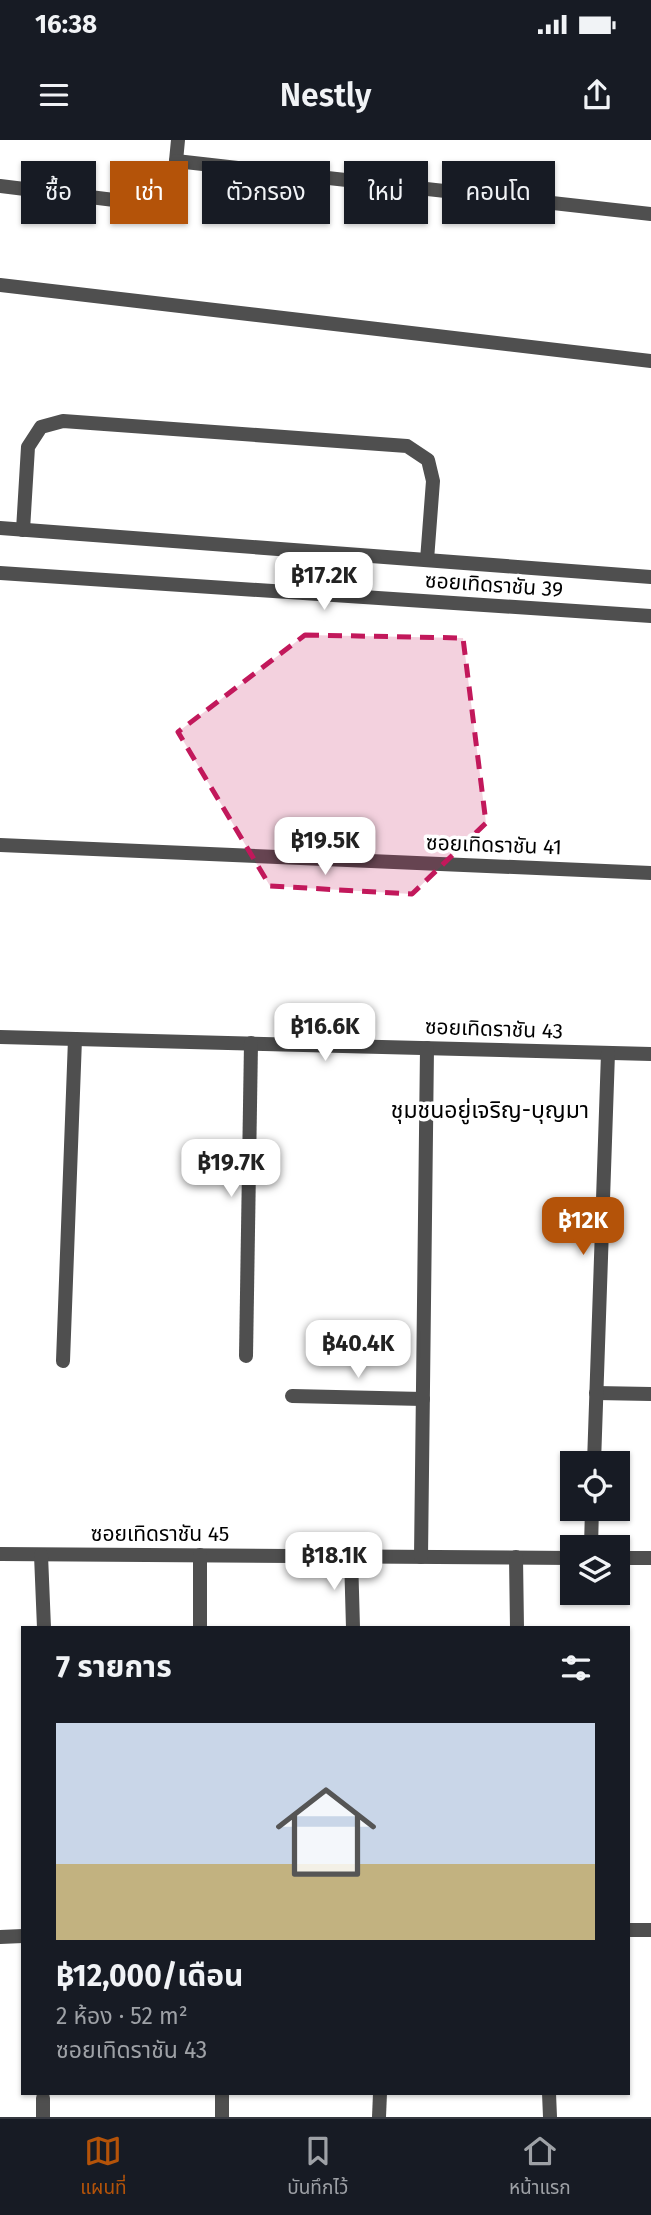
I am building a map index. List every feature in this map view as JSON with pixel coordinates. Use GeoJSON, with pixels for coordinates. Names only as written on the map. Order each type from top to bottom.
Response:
{"type":"FeatureCollection","features":[{"type":"Feature","properties":{"kind":"street"},"geometry":{"type":"LineString","coordinates":[[176,161],[178,140]]}},
{"type":"Feature","properties":{"kind":"street"},"geometry":{"type":"LineString","coordinates":[[188,162],[651,214]]}},
{"type":"Feature","properties":{"kind":"street"},"geometry":{"type":"LineString","coordinates":[[0,187],[110,200]]}},
{"type":"Feature","properties":{"kind":"street"},"geometry":{"type":"LineString","coordinates":[[0,285],[651,361]]}},
{"type":"Feature","properties":{"kind":"street"},"geometry":{"type":"LineString","coordinates":[[23,530],[28,447],[41,428],[63,421],[407,446],[428,460],[433,481],[427,560]]}},
{"type":"Feature","properties":{"kind":"street"},"geometry":{"type":"LineString","coordinates":[[0,528],[651,577]]}},
{"type":"Feature","properties":{"kind":"street","name":"ซอยเทิดราชัน 39"},"geometry":{"type":"LineString","coordinates":[[0,573],[651,616]]}},
{"type":"Feature","properties":{"kind":"street","name":"ซอยเทิดราชัน 41"},"geometry":{"type":"LineString","coordinates":[[0,845],[651,873]]}},
{"type":"Feature","properties":{"kind":"street","name":"ซอยเทิดราชัน 43"},"geometry":{"type":"LineString","coordinates":[[0,1037],[651,1054]]}},
{"type":"Feature","properties":{"kind":"street"},"geometry":{"type":"LineString","coordinates":[[63,1361],[75,1039]]}},
{"type":"Feature","properties":{"kind":"street"},"geometry":{"type":"LineString","coordinates":[[246,1356],[251,1043]]}},
{"type":"Feature","properties":{"kind":"street"},"geometry":{"type":"LineString","coordinates":[[421,1557],[427,1048]]}},
{"type":"Feature","properties":{"kind":"street"},"geometry":{"type":"LineString","coordinates":[[594,1451],[608,1053]]}},
{"type":"Feature","properties":{"kind":"street"},"geometry":{"type":"LineString","coordinates":[[596,1393],[651,1394]]}},
{"type":"Feature","properties":{"kind":"street"},"geometry":{"type":"LineString","coordinates":[[292,1396],[423,1399]]}},
{"type":"Feature","properties":{"kind":"street","name":"ซอยเทิดราชัน 45"},"geometry":{"type":"LineString","coordinates":[[0,1554],[560,1558]]}},
{"type":"Feature","properties":{"kind":"street"},"geometry":{"type":"LineString","coordinates":[[41,1555],[44,1626]]}},
{"type":"Feature","properties":{"kind":"street"},"geometry":{"type":"LineString","coordinates":[[200,1555],[200,1626]]}},
{"type":"Feature","properties":{"kind":"street"},"geometry":{"type":"LineString","coordinates":[[351,1556],[353,1626]]}},
{"type":"Feature","properties":{"kind":"street"},"geometry":{"type":"LineString","coordinates":[[516,1557],[517,1626]]}},
{"type":"Feature","properties":{"kind":"street"},"geometry":{"type":"LineString","coordinates":[[630,1558],[651,1558]]}},
{"type":"Feature","properties":{"kind":"street"},"geometry":{"type":"LineString","coordinates":[[630,1930],[651,1930]]}},
{"type":"Feature","properties":{"kind":"street"},"geometry":{"type":"LineString","coordinates":[[0,1937],[21,1936]]}},
{"type":"Feature","properties":{"kind":"street"},"geometry":{"type":"LineString","coordinates":[[222,2095],[222,2117]]}},
{"type":"Feature","properties":{"kind":"street"},"geometry":{"type":"LineString","coordinates":[[379,2117],[380,2095]]}},
{"type":"Feature","properties":{"kind":"street"},"geometry":{"type":"LineString","coordinates":[[550,2095],[550,2117]]}},
{"type":"Feature","properties":{"kind":"street"},"geometry":{"type":"LineString","coordinates":[[43,2098],[43,2117]]}},
{"type":"Feature","properties":{"kind":"highlighted area"},"geometry":{"type":"Polygon","coordinates":[[[305,635],[463,638],[486,823],[412,894],[270,886],[178,732],[305,635]]]}},
{"type":"Feature","properties":{"kind":"district","name":"ชุมชนอยู่เจริญ-บุญมา"},"geometry":{"type":"Point","coordinates":[490,1110]}}]}
